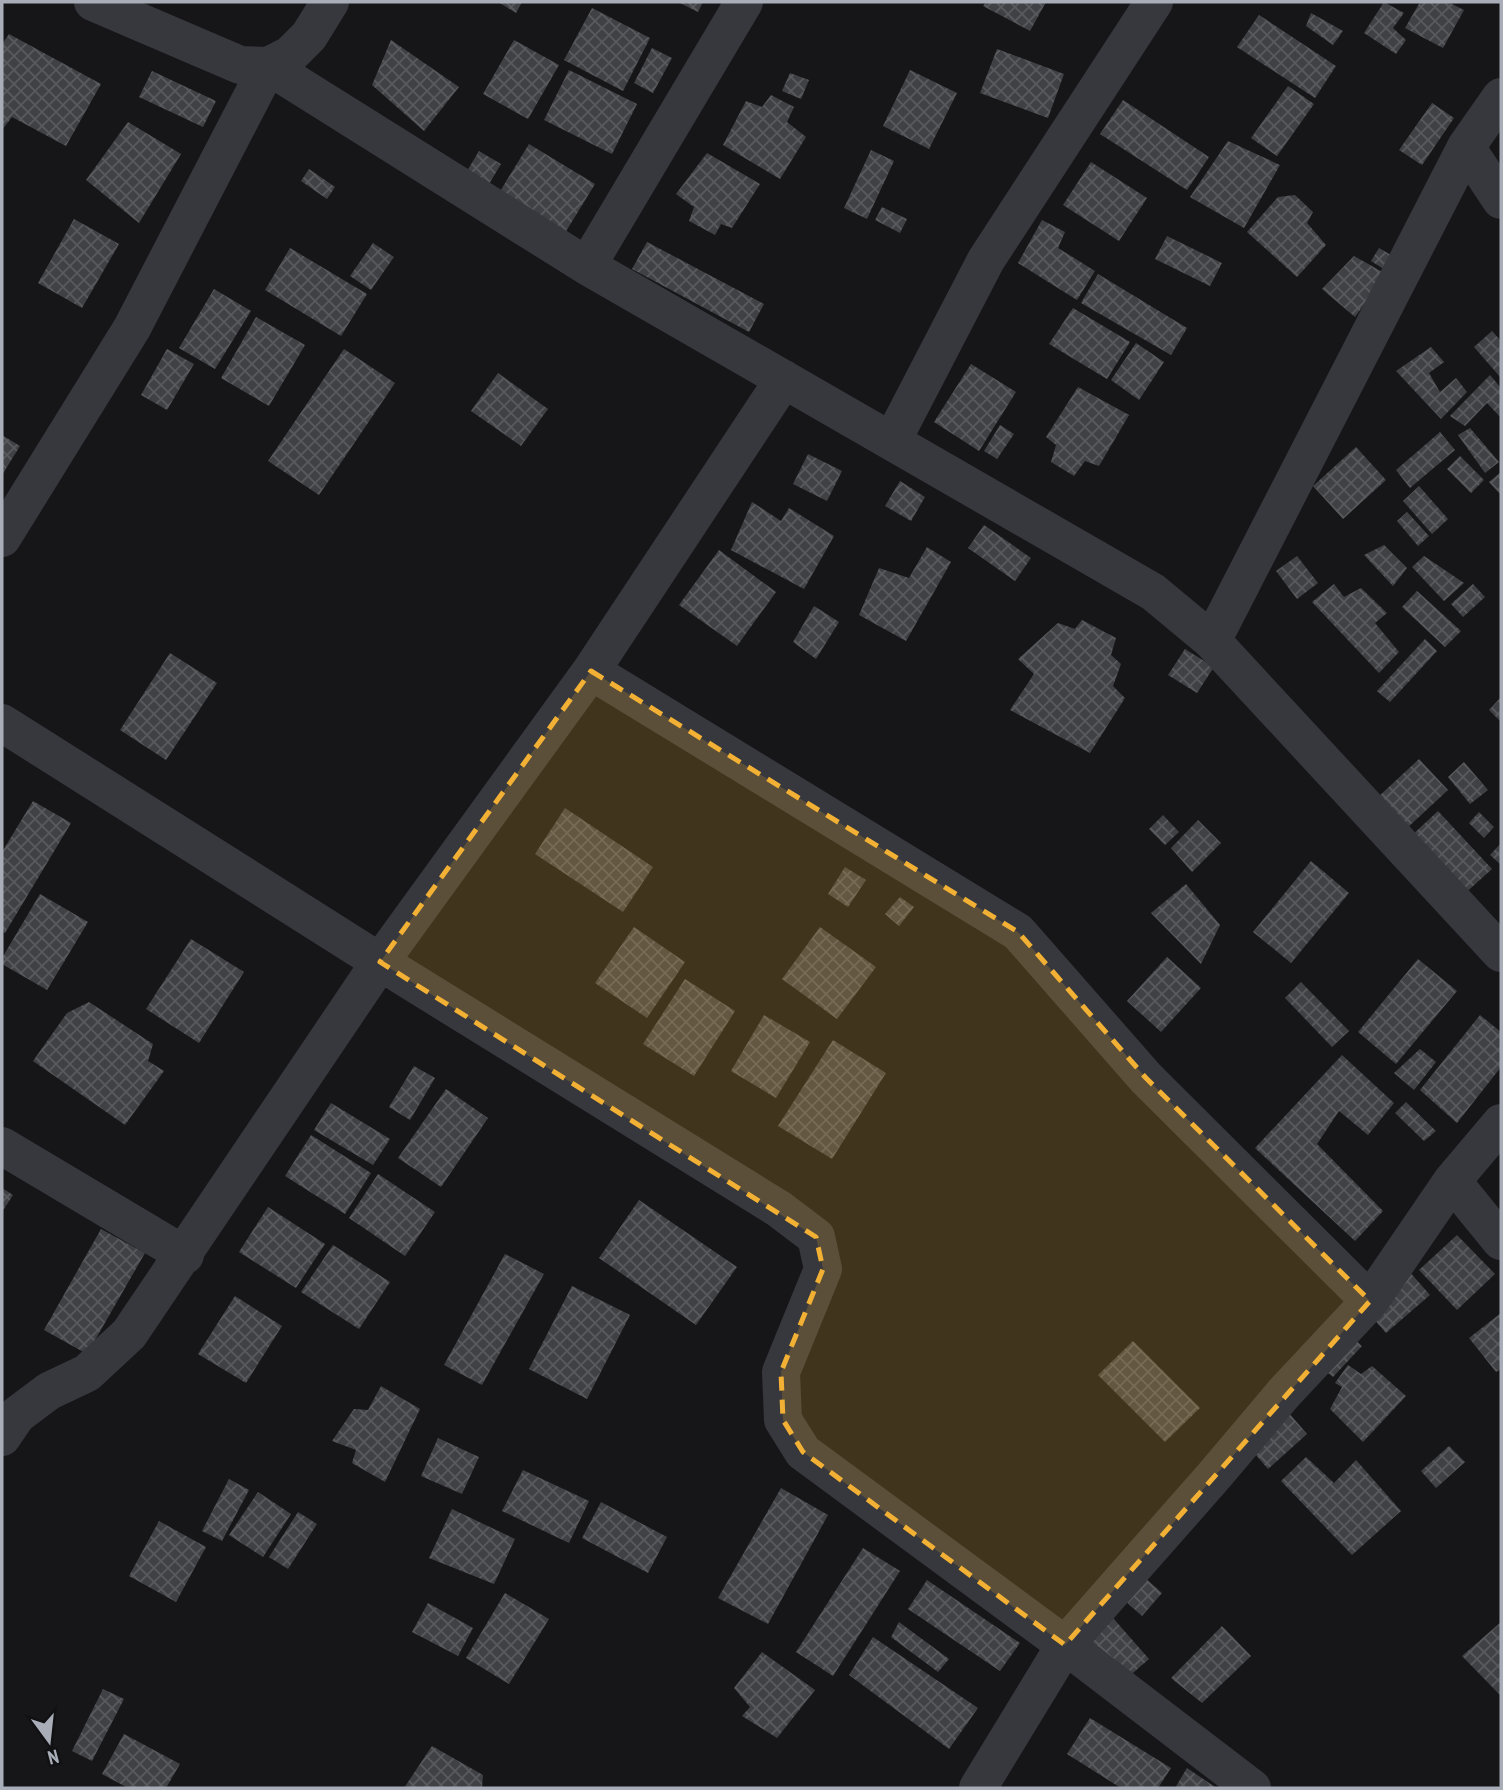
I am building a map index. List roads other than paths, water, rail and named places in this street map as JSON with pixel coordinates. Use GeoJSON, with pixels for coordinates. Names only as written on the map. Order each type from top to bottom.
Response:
{"type":"FeatureCollection","features":[{"type":"Feature","properties":{"kind":"street"},"geometry":{"type":"LineString","coordinates":[[93,2],[240,65],[268,66],[290,55],[309,36],[330,2]]}},
{"type":"Feature","properties":{"kind":"street"},"geometry":{"type":"LineString","coordinates":[[587,266],[744,2]]}},
{"type":"Feature","properties":{"kind":"street"},"geometry":{"type":"LineString","coordinates":[[892,441],[986,260],[1154,2]]}},
{"type":"Feature","properties":{"kind":"street"},"geometry":{"type":"LineString","coordinates":[[268,66],[587,266],[1153,592],[1212,641],[1501,953]]}},
{"type":"Feature","properties":{"kind":"street"},"geometry":{"type":"LineString","coordinates":[[2,538],[132,328],[268,66]]}},
{"type":"Feature","properties":{"kind":"street"},"geometry":{"type":"LineString","coordinates":[[1212,641],[1466,147],[1501,97]]}},
{"type":"Feature","properties":{"kind":"street"},"geometry":{"type":"LineString","coordinates":[[1466,147],[1501,200]]}},
{"type":"Feature","properties":{"kind":"street"},"geometry":{"type":"LineString","coordinates":[[2,1437],[17,1415],[49,1391],[87,1373],[130,1334],[380,962],[591,671],[784,379]]}},
{"type":"Feature","properties":{"kind":"street"},"geometry":{"type":"LineString","coordinates":[[591,671],[1018,932],[1146,1078],[1370,1301]]}},
{"type":"Feature","properties":{"kind":"street"},"geometry":{"type":"LineString","coordinates":[[2,723],[380,962],[779,1209],[816,1237],[823,1269],[781,1372],[783,1420],[803,1452],[1065,1645],[1252,1788]]}},
{"type":"Feature","properties":{"kind":"street"},"geometry":{"type":"LineString","coordinates":[[978,1788],[1065,1645],[1284,1393],[1370,1301],[1452,1181],[1501,1123]]}},
{"type":"Feature","properties":{"kind":"street"},"geometry":{"type":"LineString","coordinates":[[2,1146],[185,1255]]}},
{"type":"Feature","properties":{"kind":"street"},"geometry":{"type":"LineString","coordinates":[[1452,1181],[1501,1241]]}}]}
